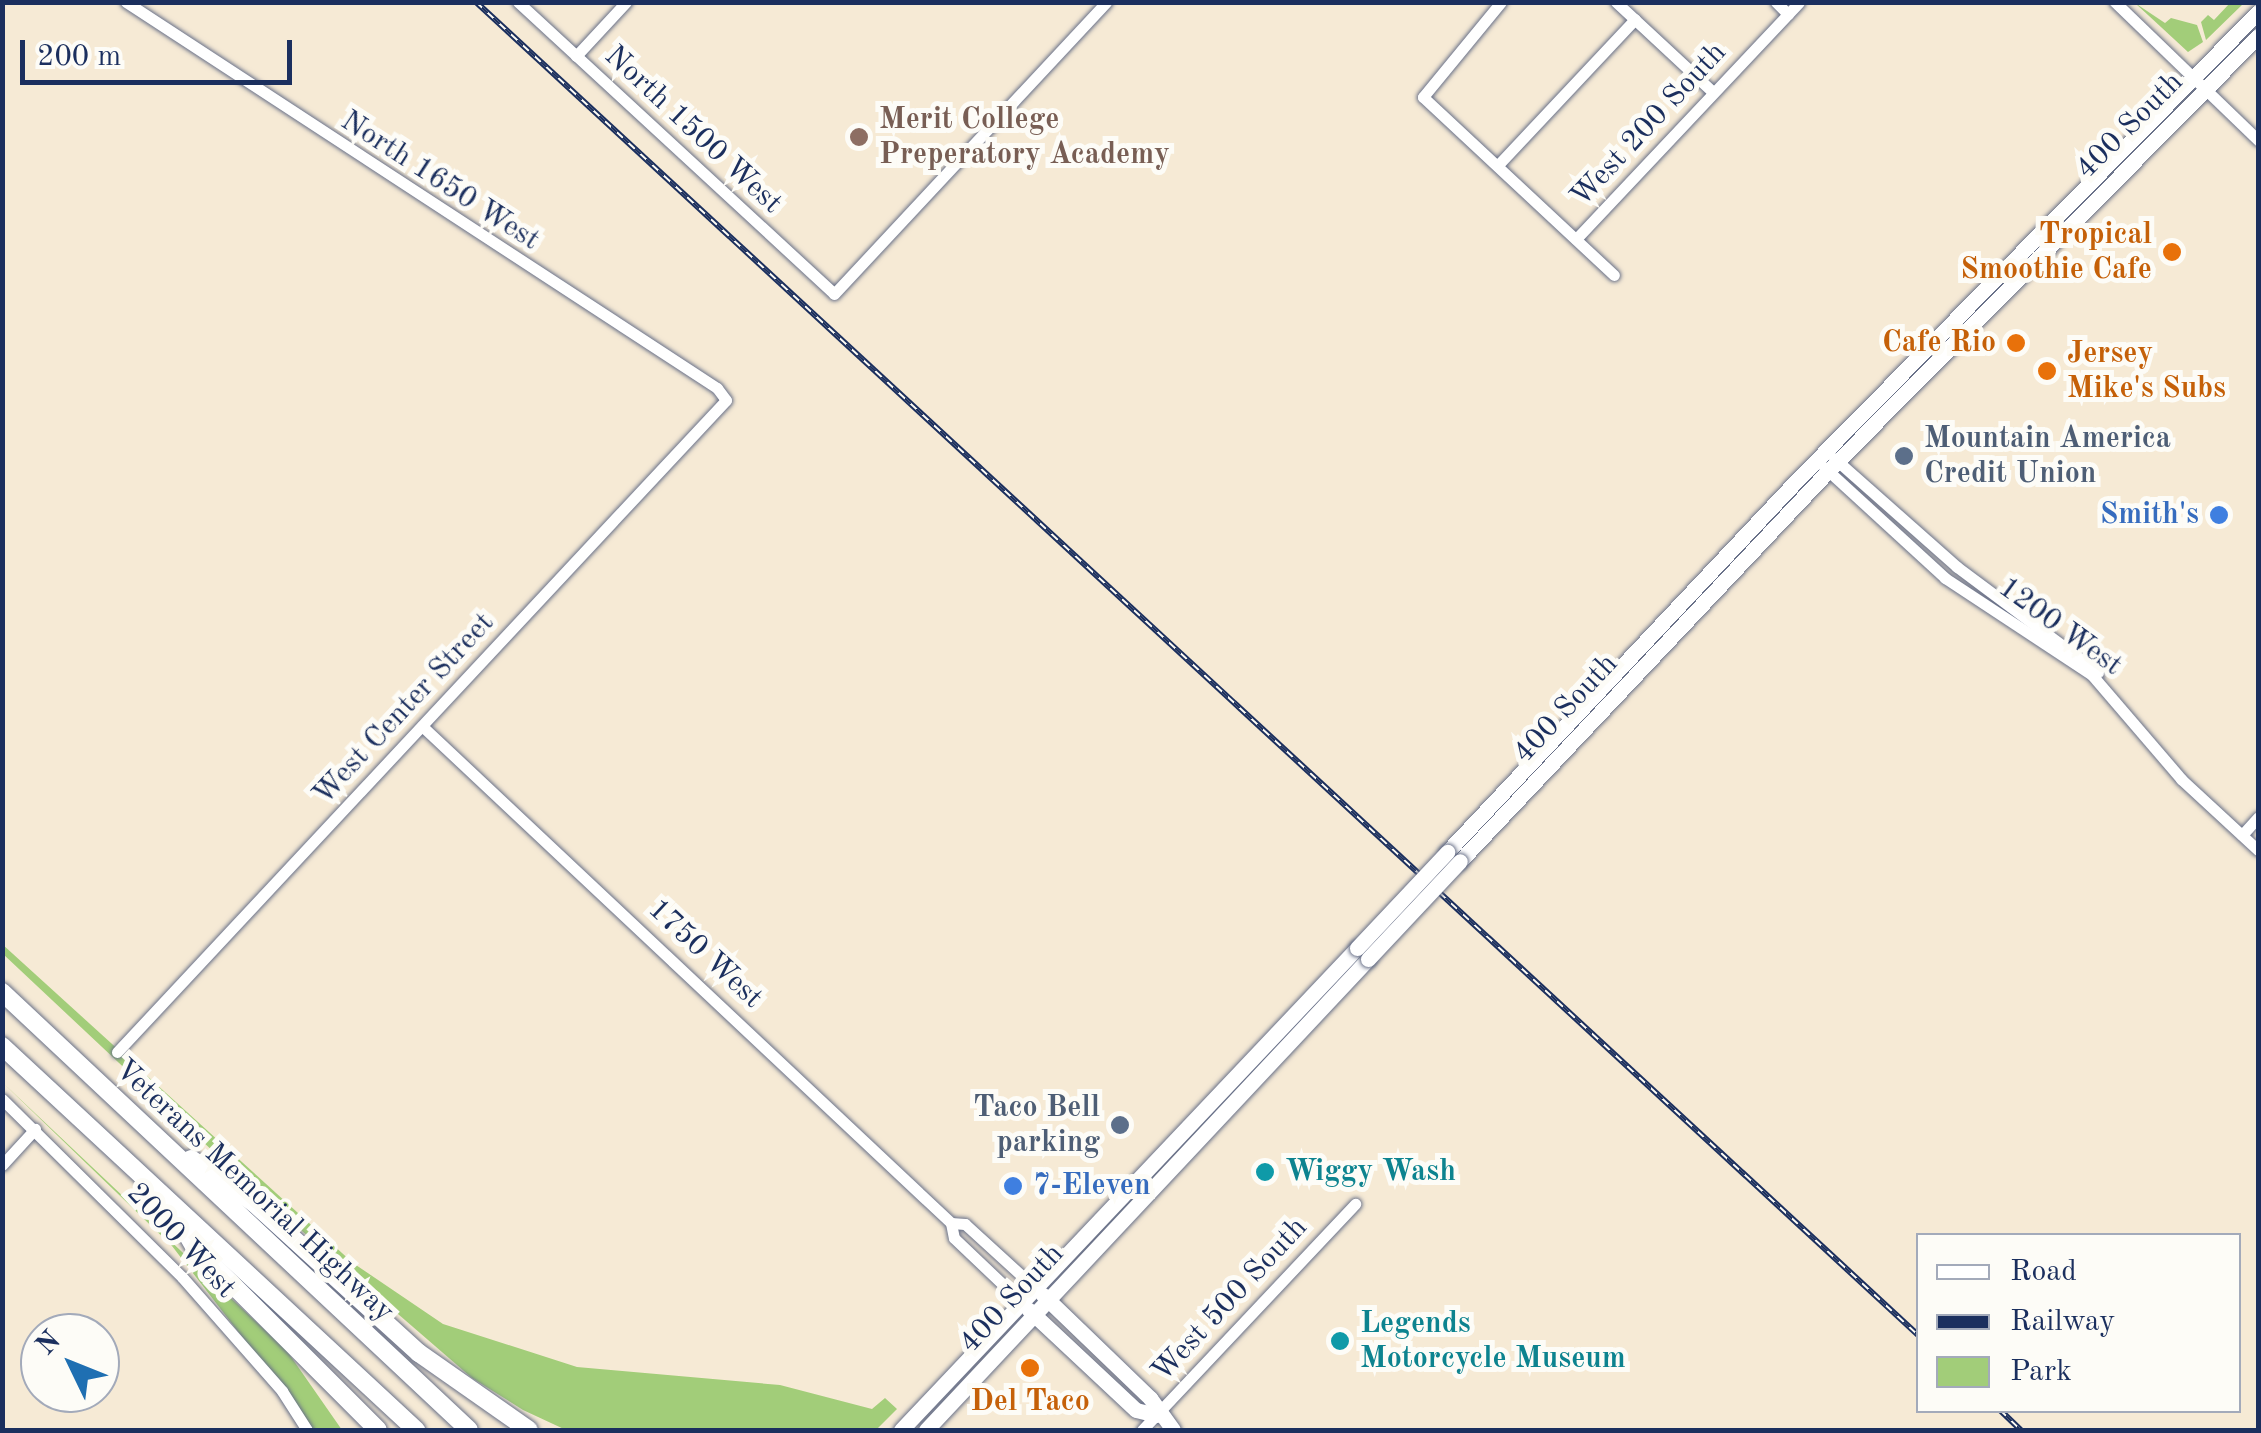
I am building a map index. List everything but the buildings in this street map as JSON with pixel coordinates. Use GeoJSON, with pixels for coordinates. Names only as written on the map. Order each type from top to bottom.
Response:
{"type":"FeatureCollection","features":[{"type":"Feature","properties":{"kind":"highway","name":"Veterans Memorial Highway"},"geometry":{"type":"LineString","coordinates":[[2,992],[468,1430]]}},
{"type":"Feature","properties":{"kind":"highway"},"geometry":{"type":"LineString","coordinates":[[2,1046],[416,1430]]}},
{"type":"Feature","properties":{"kind":"highway"},"geometry":{"type":"LineString","coordinates":[[171,1150],[254,1203],[409,1345],[529,1430]]}},
{"type":"Feature","properties":{"kind":"highway"},"geometry":{"type":"LineString","coordinates":[[169,1204],[194,1246],[378,1430]]}},
{"type":"Feature","properties":{"kind":"main road","name":"400 South"},"geometry":{"type":"LineString","coordinates":[[926,1430],[1454,857],[1827,461],[2200,83],[2258,12]]}},
{"type":"Feature","properties":{"kind":"main road","name":"400 South"},"geometry":{"type":"LineString","coordinates":[[2200,83],[2258,36]]}},
{"type":"Feature","properties":{"kind":"main road","name":"400 South"},"geometry":{"type":"LineString","coordinates":[[901,1430],[1124,1190],[1363,954]]}},
{"type":"Feature","properties":{"kind":"main road","name":"1750 West"},"geometry":{"type":"LineString","coordinates":[[1032,1286],[1150,1398],[1156,1415]]}},
{"type":"Feature","properties":{"kind":"main road","name":"1750 West"},"geometry":{"type":"LineString","coordinates":[[1019,1300],[1136,1410],[1156,1415]]}},
{"type":"Feature","properties":{"kind":"main road"},"geometry":{"type":"LineString","coordinates":[[1156,1415],[1173,1430]]}},
{"type":"Feature","properties":{"kind":"street","name":"North 1650 West"},"geometry":{"type":"LineString","coordinates":[[126,2],[716,388],[726,400]]}},
{"type":"Feature","properties":{"kind":"street","name":"North 1500 West"},"geometry":{"type":"LineString","coordinates":[[518,2],[834,294],[1106,2]]}},
{"type":"Feature","properties":{"kind":"street"},"geometry":{"type":"LineString","coordinates":[[576,56],[626,2]]}},
{"type":"Feature","properties":{"kind":"street"},"geometry":{"type":"LineString","coordinates":[[1501,2],[1423,97],[1614,275]]}},
{"type":"Feature","properties":{"kind":"street"},"geometry":{"type":"LineString","coordinates":[[1616,2],[1713,92]]}},
{"type":"Feature","properties":{"kind":"street"},"geometry":{"type":"LineString","coordinates":[[1776,2],[1788,14]]}},
{"type":"Feature","properties":{"kind":"street","name":"West 200 South"},"geometry":{"type":"LineString","coordinates":[[1576,239],[1799,2]]}},
{"type":"Feature","properties":{"kind":"street"},"geometry":{"type":"LineString","coordinates":[[2114,2],[2258,140]]}},
{"type":"Feature","properties":{"kind":"street"},"geometry":{"type":"LineString","coordinates":[[1498,165],[1635,19]]}},
{"type":"Feature","properties":{"kind":"street","name":"West Center Street"},"geometry":{"type":"LineString","coordinates":[[118,1052],[726,400]]}},
{"type":"Feature","properties":{"kind":"street","name":"1200 West"},"geometry":{"type":"LineString","coordinates":[[1827,461],[1945,578],[2092,675],[2174,773],[2258,846]]}},
{"type":"Feature","properties":{"kind":"street","name":"1750 West"},"geometry":{"type":"LineString","coordinates":[[422,726],[951,1223],[954,1238],[1019,1300]]}},
{"type":"Feature","properties":{"kind":"street"},"geometry":{"type":"LineString","coordinates":[[2244,833],[2258,817]]}},
{"type":"Feature","properties":{"kind":"street","name":"2000 West"},"geometry":{"type":"LineString","coordinates":[[2,1099],[232,1332],[308,1430]]}},
{"type":"Feature","properties":{"kind":"street"},"geometry":{"type":"LineString","coordinates":[[2,1164],[35,1129]]}},
{"type":"Feature","properties":{"kind":"street","name":"West 500 South"},"geometry":{"type":"LineString","coordinates":[[1142,1430],[1354,1204]]}},
{"type":"Feature","properties":{"kind":"street","name":"1750 West"},"geometry":{"type":"LineString","coordinates":[[951,1223],[965,1224],[1032,1286]]}},
{"type":"Feature","properties":{"kind":"green space"},"geometry":{"type":"Polygon","coordinates":[[[2135,3],[2165,23],[2171,18],[2197,25],[2203,42],[2188,52],[2135,3]]]}},
{"type":"Feature","properties":{"kind":"green space"},"geometry":{"type":"Polygon","coordinates":[[[2230,3],[2244,3],[2206,40],[2201,22],[2208,15],[2214,20],[2230,3]]]}},
{"type":"Feature","properties":{"kind":"green space"},"geometry":{"type":"Polygon","coordinates":[[[2,944],[353,1263],[443,1324],[577,1367],[780,1385],[872,1409],[885,1398],[897,1409],[876,1430],[566,1430],[523,1410],[472,1378],[250,1186],[3,954],[2,944]]]}},
{"type":"Feature","properties":{"kind":"green space"},"geometry":{"type":"Polygon","coordinates":[[[2,1082],[287,1351],[342,1430],[314,1430],[172,1246],[2,1082]]]}},
{"type":"Feature","properties":{"kind":"railway"},"geometry":{"type":"LineString","coordinates":[[476,2],[1916,1333]]}},
{"type":"Feature","properties":{"kind":"railway"},"geometry":{"type":"LineString","coordinates":[[2003,1413],[2021,1430]]}},
{"type":"Feature","properties":{"kind":"place","name":"Merit College Preperatory Academy"},"geometry":{"type":"Point","coordinates":[859,137]}},
{"type":"Feature","properties":{"kind":"place","name":"Tropical Smoothie Cafe"},"geometry":{"type":"Point","coordinates":[2172,252]}},
{"type":"Feature","properties":{"kind":"place","name":"Cafe Rio"},"geometry":{"type":"Point","coordinates":[2016,343]}},
{"type":"Feature","properties":{"kind":"place","name":"Jersey Mike's Subs"},"geometry":{"type":"Point","coordinates":[2047,371]}},
{"type":"Feature","properties":{"kind":"place","name":"Mountain America Credit Union"},"geometry":{"type":"Point","coordinates":[1904,456]}},
{"type":"Feature","properties":{"kind":"place","name":"Smith's"},"geometry":{"type":"Point","coordinates":[2219,515]}},
{"type":"Feature","properties":{"kind":"place","name":"Taco Bell parking"},"geometry":{"type":"Point","coordinates":[1120,1125]}},
{"type":"Feature","properties":{"kind":"place","name":"Wiggy Wash"},"geometry":{"type":"Point","coordinates":[1265,1172]}},
{"type":"Feature","properties":{"kind":"place","name":"7-Eleven"},"geometry":{"type":"Point","coordinates":[1013,1186]}},
{"type":"Feature","properties":{"kind":"place","name":"Legends Motorcycle Museum"},"geometry":{"type":"Point","coordinates":[1340,1341]}},
{"type":"Feature","properties":{"kind":"place","name":"Del Taco"},"geometry":{"type":"Point","coordinates":[1030,1368]}}]}
